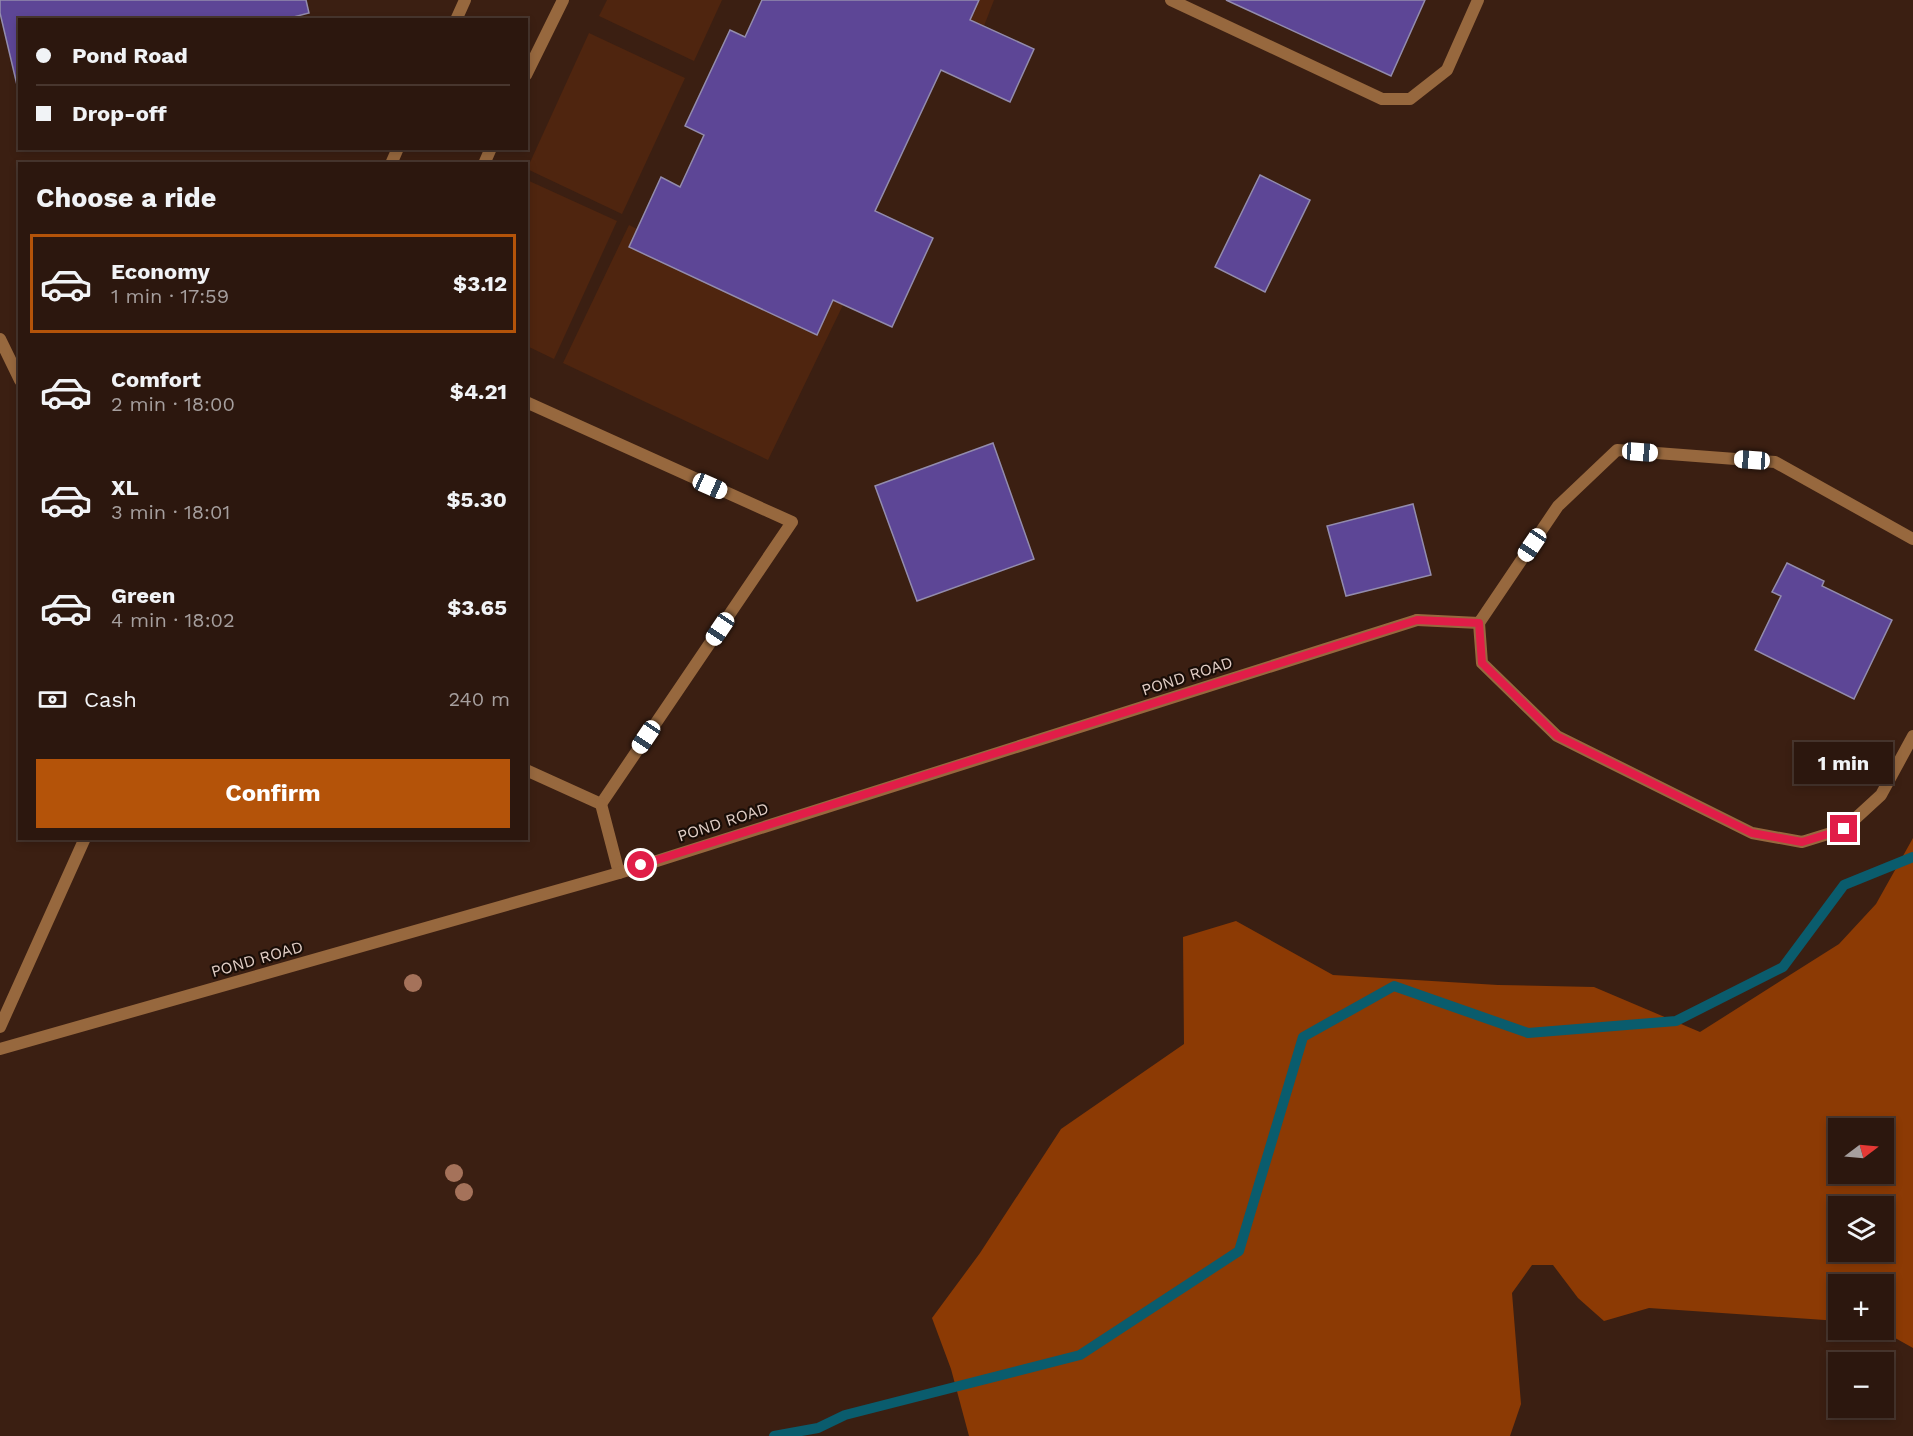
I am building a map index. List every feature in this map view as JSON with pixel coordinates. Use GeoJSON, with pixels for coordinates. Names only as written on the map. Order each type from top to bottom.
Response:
{"type":"FeatureCollection","features":[{"type":"Feature","properties":{"kind":"street"},"geometry":{"type":"LineString","coordinates":[[457,18],[465,0]]}},
{"type":"Feature","properties":{"kind":"street"},"geometry":{"type":"LineString","coordinates":[[528,71],[563,0]]}},
{"type":"Feature","properties":{"kind":"street"},"geometry":{"type":"LineString","coordinates":[[1171,0],[1382,99],[1410,99],[1447,70],[1478,0]]}},
{"type":"Feature","properties":{"kind":"street"},"geometry":{"type":"LineString","coordinates":[[0,339],[18,376]]}},
{"type":"Feature","properties":{"kind":"street"},"geometry":{"type":"LineString","coordinates":[[528,403],[792,522],[601,804],[619,873]]}},
{"type":"Feature","properties":{"kind":"street"},"geometry":{"type":"LineString","coordinates":[[1913,539],[1774,462],[1617,450],[1558,506],[1479,623],[1482,663],[1557,736],[1752,833],[1802,842],[1844,829],[1881,795],[1913,736]]}},
{"type":"Feature","properties":{"kind":"street","name":"POND ROAD"},"geometry":{"type":"LineString","coordinates":[[0,1049],[619,873],[1417,620],[1479,623]]}},
{"type":"Feature","properties":{"kind":"street"},"geometry":{"type":"LineString","coordinates":[[528,771],[601,804]]}},
{"type":"Feature","properties":{"kind":"street"},"geometry":{"type":"LineString","coordinates":[[0,1027],[84,840]]}},
{"type":"Feature","properties":{"kind":"shaded area"},"geometry":{"type":"Polygon","coordinates":[[[607,0],[722,0],[694,61],[599,16],[607,0]]]}},
{"type":"Feature","properties":{"kind":"shaded area"},"geometry":{"type":"Polygon","coordinates":[[[979,0],[994,0],[984,26],[970,20],[979,0]]]}},
{"type":"Feature","properties":{"kind":"shaded area"},"geometry":{"type":"Polygon","coordinates":[[[589,33],[685,78],[622,214],[528,169],[589,33]]]}},
{"type":"Feature","properties":{"kind":"shaded area"},"geometry":{"type":"Polygon","coordinates":[[[528,180],[617,221],[554,359],[528,346],[528,180]]]}},
{"type":"Feature","properties":{"kind":"shaded area"},"geometry":{"type":"Polygon","coordinates":[[[629,225],[637,229],[629,247],[833,300],[843,305],[768,460],[563,363],[629,225]]]}},
{"type":"Feature","properties":{"kind":"shaded area"},"geometry":{"type":"Polygon","coordinates":[[[1913,838],[1913,1348],[1894,1337],[1894,1274],[1828,1274],[1828,1320],[1649,1308],[1604,1321],[1578,1298],[1553,1265],[1532,1265],[1512,1293],[1521,1404],[1510,1436],[969,1436],[951,1369],[932,1318],[980,1253],[1061,1129],[1184,1044],[1183,937],[1236,921],[1333,975],[1498,985],[1594,987],[1700,1032],[1839,944],[1876,904],[1913,838]]]}},
{"type":"Feature","properties":{"kind":"building"},"geometry":{"type":"Polygon","coordinates":[[[0,0],[306,0],[309,13],[290,18],[18,18],[17,85],[0,13],[0,0]]]}},
{"type":"Feature","properties":{"kind":"building"},"geometry":{"type":"Polygon","coordinates":[[[762,0],[979,0],[970,20],[1034,49],[1010,102],[941,70],[875,211],[933,238],[892,327],[833,300],[817,335],[629,247],[661,177],[680,187],[704,135],[685,126],[730,30],[745,37],[762,0]]]}},
{"type":"Feature","properties":{"kind":"building"},"geometry":{"type":"Polygon","coordinates":[[[1226,0],[1425,0],[1391,76],[1226,0]]]}},
{"type":"Feature","properties":{"kind":"building"},"geometry":{"type":"Polygon","coordinates":[[[1260,175],[1310,200],[1265,292],[1215,267],[1260,175]]]}},
{"type":"Feature","properties":{"kind":"building"},"geometry":{"type":"Polygon","coordinates":[[[993,443],[1034,559],[917,601],[875,486],[993,443]]]}},
{"type":"Feature","properties":{"kind":"building"},"geometry":{"type":"Polygon","coordinates":[[[1413,504],[1431,575],[1346,596],[1327,526],[1413,504]]]}},
{"type":"Feature","properties":{"kind":"building"},"geometry":{"type":"Polygon","coordinates":[[[1787,563],[1824,581],[1822,586],[1892,620],[1854,699],[1755,650],[1781,596],[1772,592],[1787,563]]]}},
{"type":"Feature","properties":{"kind":"waterway"},"geometry":{"type":"LineString","coordinates":[[774,1436],[818,1428],[845,1415],[1080,1355],[1239,1251],[1303,1037],[1394,986],[1528,1033],[1676,1021],[1783,967],[1844,885],[1913,857]]}},
{"type":"Feature","properties":{"kind":"route"},"geometry":{"type":"LineString","coordinates":[[641,865],[1417,620],[1479,623],[1482,663],[1557,736],[1752,833],[1802,842],[1844,829]]}}]}
